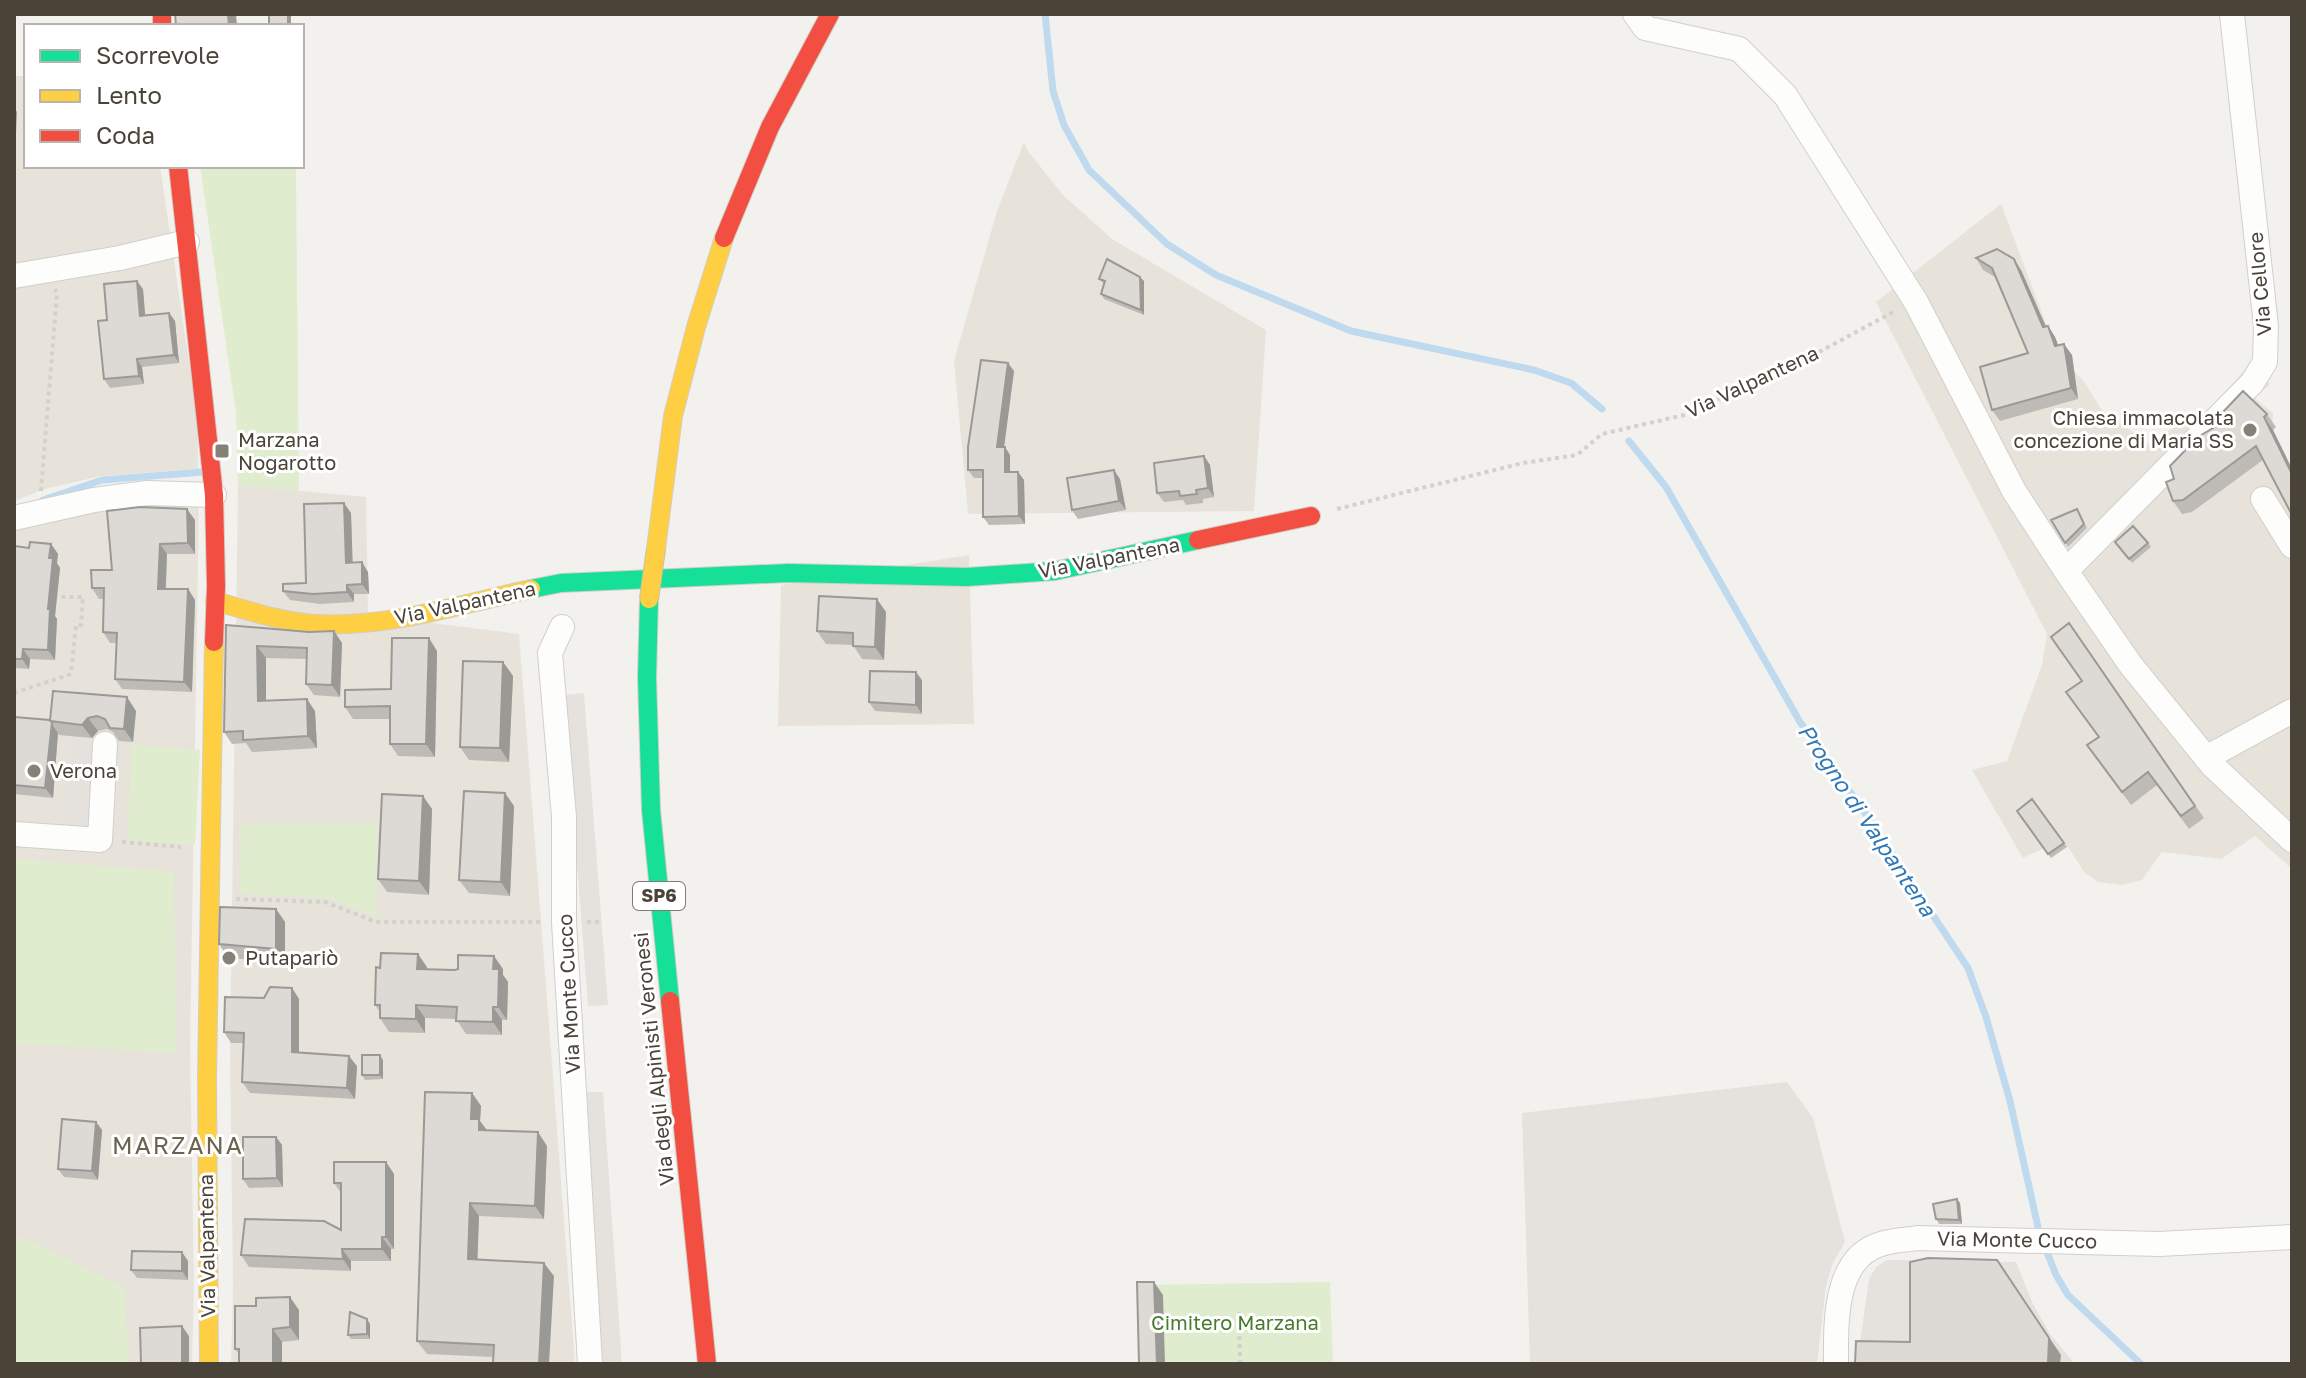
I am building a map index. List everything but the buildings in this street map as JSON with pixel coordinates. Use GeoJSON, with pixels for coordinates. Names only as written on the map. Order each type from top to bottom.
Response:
{"type":"FeatureCollection","features":[{"type":"Feature","properties":{"kind":"main road","name":"Via degli Alpinisti Veronesi"},"geometry":{"type":"LineString","coordinates":[[707,1364],[651,810],[647,678],[649,599],[667,444],[682,375],[705,295],[727,231],[774,116],[830,14]]}},
{"type":"Feature","properties":{"kind":"main road","name":"Via Valpantena"},"geometry":{"type":"LineString","coordinates":[[178,168],[214,495],[207,1139],[209,1364]]}},
{"type":"Feature","properties":{"kind":"main road","name":"Via Valpantena"},"geometry":{"type":"LineString","coordinates":[[215,601],[270,618],[319,624],[387,620],[561,583],[788,573],[967,577],[1055,571],[1311,516]]}},
{"type":"Feature","properties":{"kind":"street"},"geometry":{"type":"LineString","coordinates":[[1635,14],[1645,28],[1739,49],[1785,95],[1916,302],[2014,491],[2066,571],[2130,664],[2206,758],[2292,840]]}},
{"type":"Feature","properties":{"kind":"street","name":"Via Cellore"},"geometry":{"type":"LineString","coordinates":[[2066,571],[2252,383],[2265,362],[2266,326],[2232,14]]}},
{"type":"Feature","properties":{"kind":"street"},"geometry":{"type":"LineString","coordinates":[[14,276],[187,242]]}},
{"type":"Feature","properties":{"kind":"street"},"geometry":{"type":"LineString","coordinates":[[14,518],[94,500],[147,493],[214,495]]}},
{"type":"Feature","properties":{"kind":"street"},"geometry":{"type":"LineString","coordinates":[[2263,499],[2292,546]]}},
{"type":"Feature","properties":{"kind":"street","name":"Via Monte Cucco"},"geometry":{"type":"LineString","coordinates":[[562,627],[550,653],[564,817],[564,922],[590,1364]]}},
{"type":"Feature","properties":{"kind":"street"},"geometry":{"type":"LineString","coordinates":[[2206,758],[2292,711]]}},
{"type":"Feature","properties":{"kind":"street"},"geometry":{"type":"LineString","coordinates":[[14,834],[100,840],[105,744]]}},
{"type":"Feature","properties":{"kind":"street","name":"Via Monte Cucco"},"geometry":{"type":"LineString","coordinates":[[1836,1364],[1839,1297],[1844,1281],[1867,1250],[1880,1244],[1918,1238],[2159,1244],[2292,1237]]}},
{"type":"Feature","properties":{"kind":"path"},"geometry":{"type":"LineString","coordinates":[[37,496],[41,494],[57,293],[50,282],[49,271]]}},
{"type":"Feature","properties":{"kind":"path","name":"Via Valpantena"},"geometry":{"type":"LineString","coordinates":[[1311,516],[1523,463],[1577,455],[1602,434],[1684,415],[1808,358],[1916,302]]}},
{"type":"Feature","properties":{"kind":"path"},"geometry":{"type":"LineString","coordinates":[[14,693],[71,674],[76,625],[81,625],[83,597],[43,599]]}},
{"type":"Feature","properties":{"kind":"path"},"geometry":{"type":"LineString","coordinates":[[100,840],[210,849]]}},
{"type":"Feature","properties":{"kind":"path"},"geometry":{"type":"LineString","coordinates":[[209,898],[325,902],[376,922],[600,922]]}},
{"type":"Feature","properties":{"kind":"path"},"geometry":{"type":"LineString","coordinates":[[1239,1312],[1240,1364]]}},
{"type":"Feature","properties":{"kind":"shaded area"},"geometry":{"type":"Polygon","coordinates":[[[14,76],[24,76],[24,168],[160,168],[197,416],[198,469],[101,476],[45,489],[14,501],[14,76]]]}},
{"type":"Feature","properties":{"kind":"shaded area"},"geometry":{"type":"Polygon","coordinates":[[[1024,142],[1063,195],[1112,239],[1266,330],[1254,511],[968,514],[954,361],[997,211],[1024,142]]]}},
{"type":"Feature","properties":{"kind":"shaded area"},"geometry":{"type":"Polygon","coordinates":[[[2001,204],[2061,357],[2085,383],[2101,409],[2149,444],[2163,433],[2207,414],[2254,359],[2270,385],[2253,397],[2273,413],[2272,428],[2292,498],[2292,869],[2255,836],[2221,859],[2162,852],[2142,880],[2122,885],[2098,882],[2084,872],[2069,848],[2055,843],[2023,858],[1972,770],[2007,761],[2042,665],[2047,634],[1876,302],[2001,204]]]}},
{"type":"Feature","properties":{"kind":"shaded area"},"geometry":{"type":"Polygon","coordinates":[[[238,485],[366,497],[368,615],[519,634],[575,1364],[231,1364],[230,1048],[238,485]]]}},
{"type":"Feature","properties":{"kind":"shaded area"},"geometry":{"type":"Polygon","coordinates":[[[199,502],[190,1048],[194,1286],[192,1364],[14,1364],[14,530],[106,508],[199,502]]]}},
{"type":"Feature","properties":{"kind":"shaded area"},"geometry":{"type":"Polygon","coordinates":[[[969,555],[974,724],[778,726],[781,585],[969,555]]]}},
{"type":"Feature","properties":{"kind":"shaded area"},"geometry":{"type":"Polygon","coordinates":[[[584,693],[608,1005],[588,1006],[564,695],[584,693]]]}},
{"type":"Feature","properties":{"kind":"shaded area","name":"Verona"},"geometry":{"type":"Polygon","coordinates":[[[70,730],[119,733],[112,841],[64,838],[70,730]]]}},
{"type":"Feature","properties":{"kind":"shaded area"},"geometry":{"type":"Polygon","coordinates":[[[1787,1082],[1813,1118],[1845,1242],[1833,1263],[1826,1286],[1817,1364],[1530,1364],[1522,1113],[1787,1082]]]}},
{"type":"Feature","properties":{"kind":"shaded area"},"geometry":{"type":"Polygon","coordinates":[[[587,1092],[603,1092],[622,1364],[601,1364],[587,1092]]]}},
{"type":"Feature","properties":{"kind":"shaded area"},"geometry":{"type":"Polygon","coordinates":[[[1887,1260],[2016,1262],[2033,1304],[2050,1334],[2075,1364],[1857,1364],[1869,1279],[1876,1267],[1887,1260]]]}},
{"type":"Feature","properties":{"kind":"green space"},"geometry":{"type":"Polygon","coordinates":[[[200,168],[296,168],[299,491],[238,485],[236,413],[200,168]]]}},
{"type":"Feature","properties":{"kind":"green space"},"geometry":{"type":"Polygon","coordinates":[[[132,745],[200,750],[195,844],[127,841],[132,745]]]}},
{"type":"Feature","properties":{"kind":"green space"},"geometry":{"type":"Polygon","coordinates":[[[241,823],[377,823],[376,917],[329,898],[240,894],[241,823]]]}},
{"type":"Feature","properties":{"kind":"green space"},"geometry":{"type":"Polygon","coordinates":[[[14,859],[174,872],[176,1053],[14,1043],[14,859]]]}},
{"type":"Feature","properties":{"kind":"green space"},"geometry":{"type":"Polygon","coordinates":[[[14,1238],[24,1239],[124,1287],[129,1364],[14,1364],[14,1238]]]}},
{"type":"Feature","properties":{"kind":"green space","name":"Cimitero Marzana"},"geometry":{"type":"Polygon","coordinates":[[[1330,1282],[1333,1364],[1143,1364],[1137,1285],[1330,1282]]]}},
{"type":"Feature","properties":{"kind":"waterway","name":"Progno di Valpantena"},"geometry":{"type":"LineString","coordinates":[[1045,14],[1053,91],[1064,125],[1089,170],[1167,244],[1216,275],[1351,331],[1534,370],[1571,383],[1602,409]]}},
{"type":"Feature","properties":{"kind":"waterway","name":"Progno di Valpantena"},"geometry":{"type":"LineString","coordinates":[[1629,441],[1666,487],[1800,722],[1859,804],[1968,968],[1986,1017],[2010,1101],[2038,1227]]}},
{"type":"Feature","properties":{"kind":"waterway"},"geometry":{"type":"LineString","coordinates":[[43,500],[102,480],[203,472]]}},
{"type":"Feature","properties":{"kind":"waterway","name":"Progno di Valpantena"},"geometry":{"type":"LineString","coordinates":[[2047,1252],[2068,1295],[2141,1364]]}},
{"type":"Feature","properties":{"kind":"traffic: fast"},"geometry":{"type":"LineString","coordinates":[[531,589],[561,583],[788,573],[967,577],[1055,571],[1198,540]]}},
{"type":"Feature","properties":{"kind":"traffic: fast"},"geometry":{"type":"LineString","coordinates":[[649,599],[647,678],[651,810],[670,1001]]}},
{"type":"Feature","properties":{"kind":"traffic: slow"},"geometry":{"type":"LineString","coordinates":[[656,549],[673,416],[696,327],[724,238]]}},
{"type":"Feature","properties":{"kind":"traffic: slow"},"geometry":{"type":"LineString","coordinates":[[649,599],[656,549]]}},
{"type":"Feature","properties":{"kind":"traffic: slow"},"geometry":{"type":"LineString","coordinates":[[215,601],[291,621],[344,624],[425,614],[531,589]]}},
{"type":"Feature","properties":{"kind":"traffic: slow"},"geometry":{"type":"LineString","coordinates":[[209,1364],[207,1078],[214,642]]}},
{"type":"Feature","properties":{"kind":"traffic: jam"},"geometry":{"type":"LineString","coordinates":[[162,14],[162,24]]}},
{"type":"Feature","properties":{"kind":"traffic: jam"},"geometry":{"type":"LineString","coordinates":[[724,238],[770,127],[830,14]]}},
{"type":"Feature","properties":{"kind":"traffic: jam"},"geometry":{"type":"LineString","coordinates":[[178,168],[214,495],[214,642]]}},
{"type":"Feature","properties":{"kind":"traffic: jam"},"geometry":{"type":"LineString","coordinates":[[1198,540],[1311,516]]}},
{"type":"Feature","properties":{"kind":"traffic: jam"},"geometry":{"type":"LineString","coordinates":[[670,1001],[707,1364]]}},
{"type":"Feature","properties":{"kind":"place","name":"Chiesa immacolata concezione di Maria SS"},"geometry":{"type":"Point","coordinates":[2250,430]}},
{"type":"Feature","properties":{"kind":"place","name":"Marzana Nogarotto"},"geometry":{"type":"Point","coordinates":[222,451]}},
{"type":"Feature","properties":{"kind":"place","name":"Verona"},"geometry":{"type":"Point","coordinates":[34,771]}},
{"type":"Feature","properties":{"kind":"place","name":"Putapariò"},"geometry":{"type":"Point","coordinates":[229,958]}},
{"type":"Feature","properties":{"kind":"district","name":"MARZANA"},"geometry":{"type":"Point","coordinates":[178,1146]}}]}
